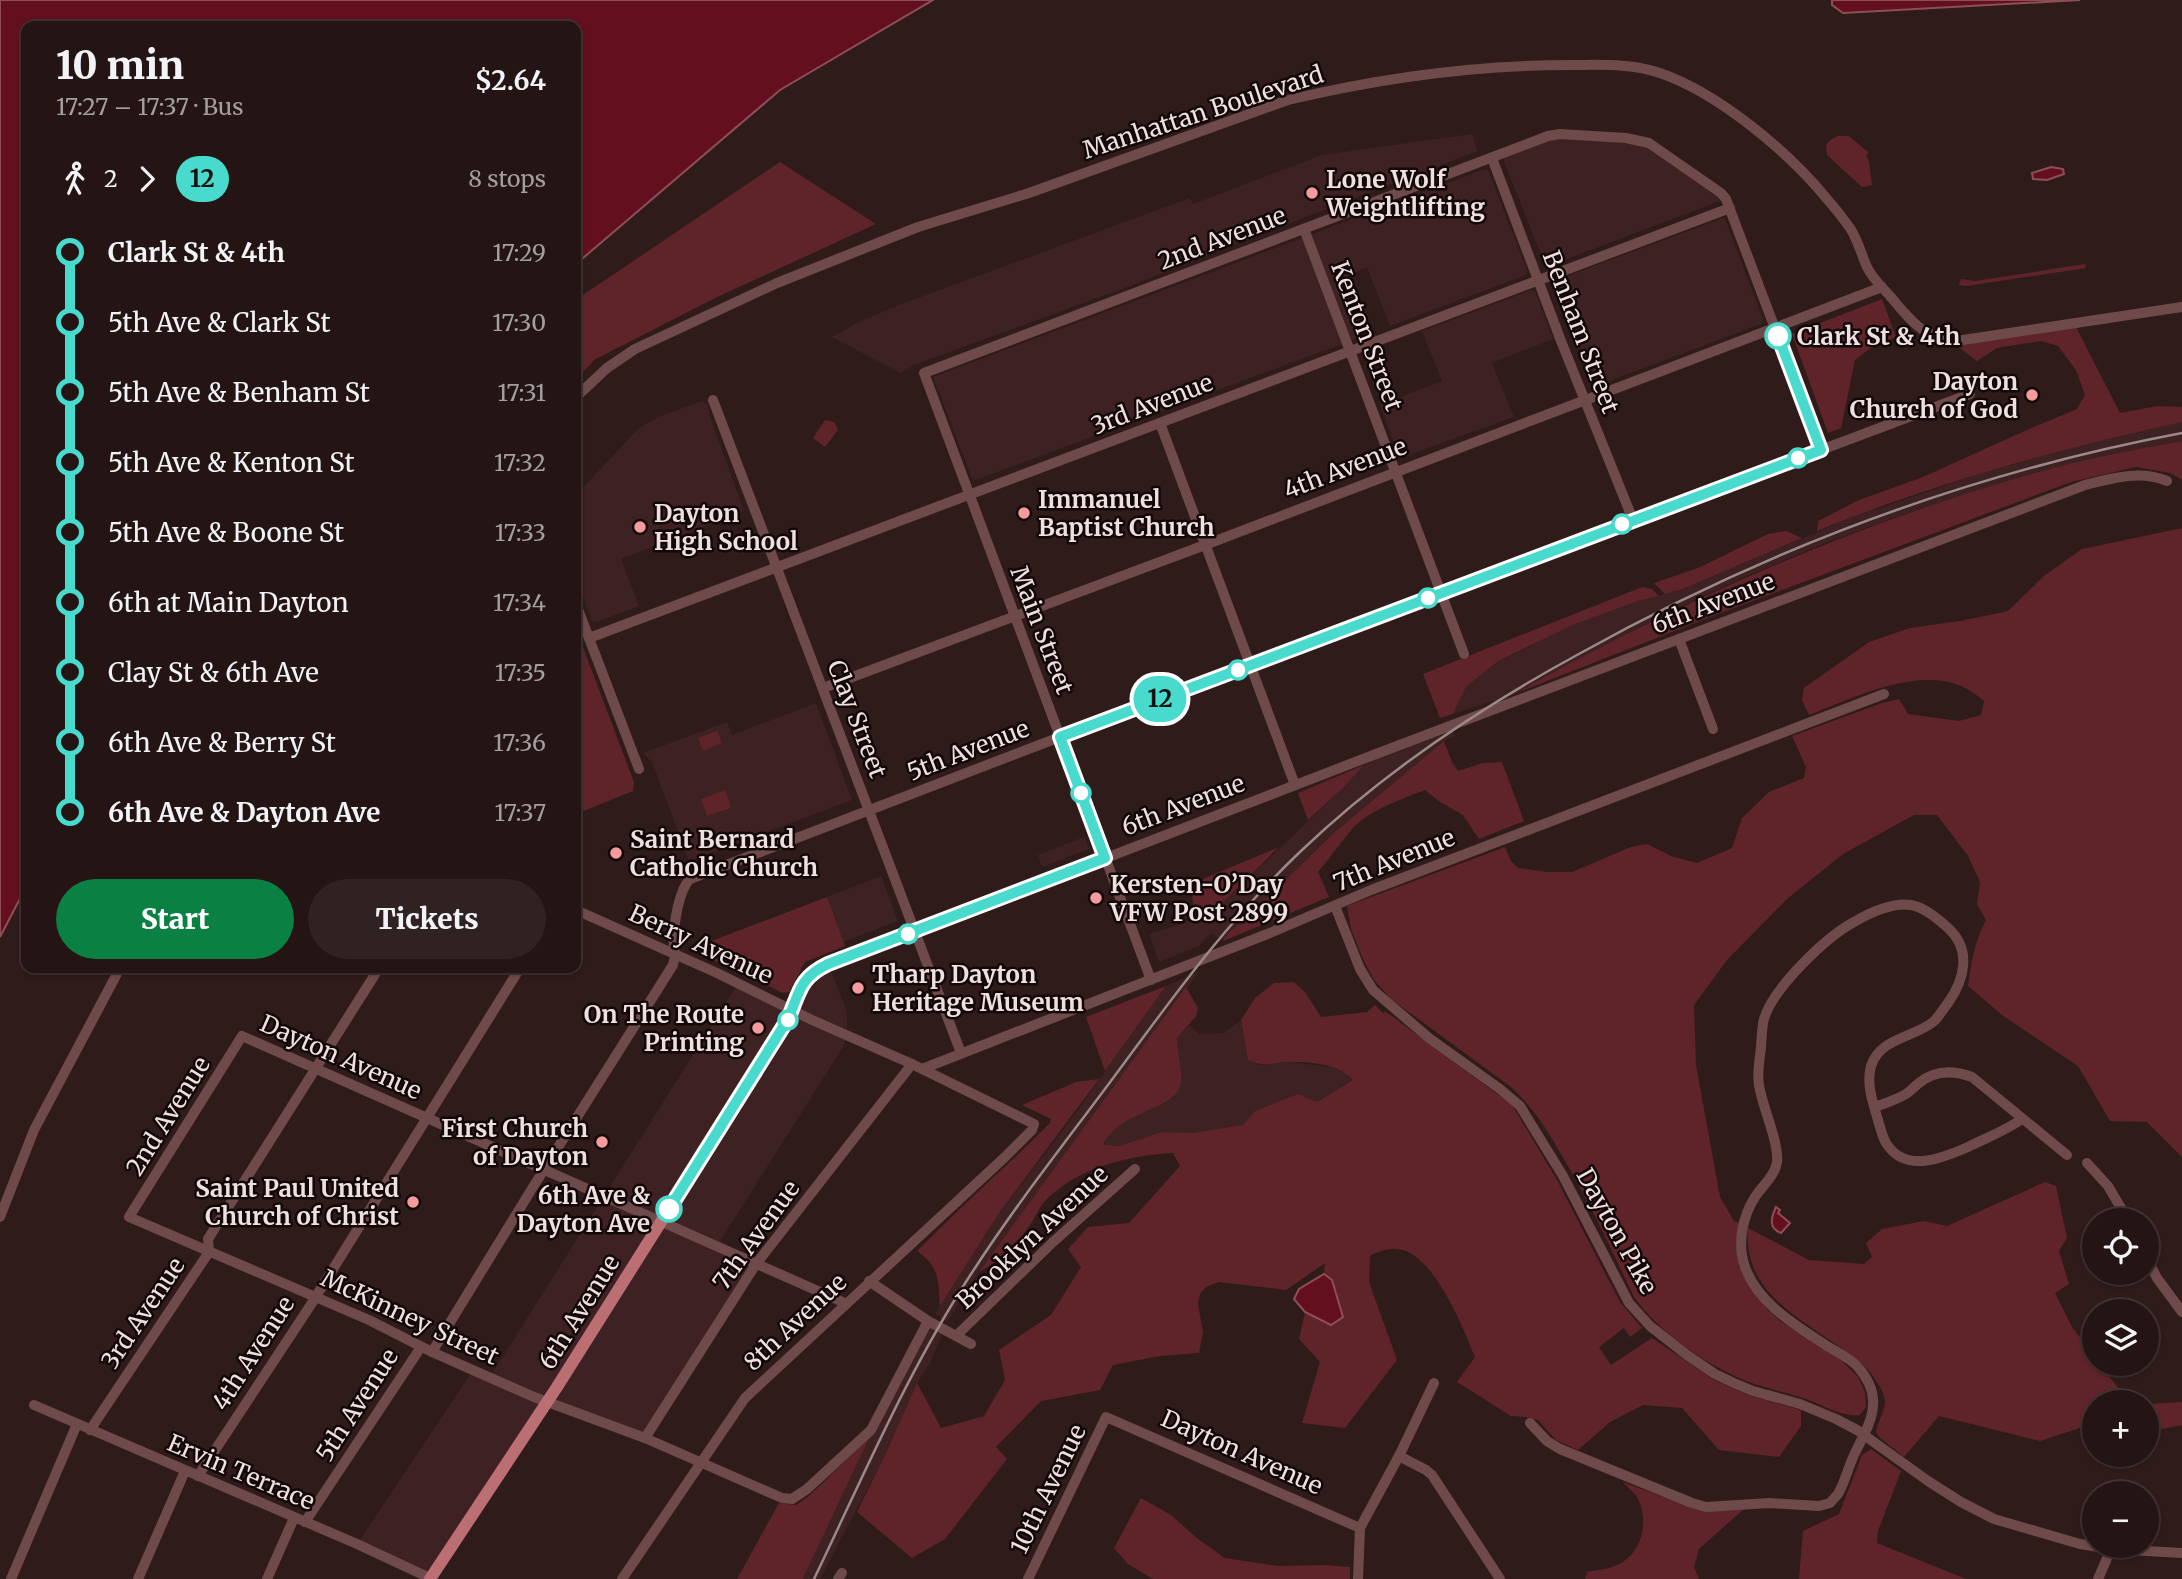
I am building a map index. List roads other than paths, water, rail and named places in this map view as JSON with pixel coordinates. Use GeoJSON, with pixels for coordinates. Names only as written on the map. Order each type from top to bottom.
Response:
{"type":"FeatureCollection","features":[{"type":"Feature","properties":{"kind":"main road","name":"6th Avenue"},"geometry":{"type":"LineString","coordinates":[[430,1579],[547,1402],[763,1060],[792,1010],[804,981],[819,969],[914,932]]}},
{"type":"Feature","properties":{"kind":"street","name":"Manhattan Boulevard"},"geometry":{"type":"LineString","coordinates":[[581,392],[607,368],[635,349],[777,283],[918,227],[1029,193],[1288,100],[1420,74],[1540,65],[1622,65],[1657,72],[1693,86],[1771,142],[1797,165],[1851,229],[1868,269],[1882,287],[1919,328],[1933,336],[1951,341],[1983,338],[2182,307]]}},
{"type":"Feature","properties":{"kind":"street","name":"2nd Avenue"},"geometry":{"type":"LineString","coordinates":[[924,373],[1548,136],[1626,138],[1649,143],[1721,193],[1730,208]]}},
{"type":"Feature","properties":{"kind":"street","name":"Benham Street"},"geometry":{"type":"LineString","coordinates":[[1492,158],[1633,520]]}},
{"type":"Feature","properties":{"kind":"street","name":"3rd Avenue"},"geometry":{"type":"LineString","coordinates":[[589,638],[1730,208]]}},
{"type":"Feature","properties":{"kind":"street"},"geometry":{"type":"LineString","coordinates":[[1730,208],[1821,450]]}},
{"type":"Feature","properties":{"kind":"street","name":"Kenton Street"},"geometry":{"type":"LineString","coordinates":[[1304,229],[1464,654]]}},
{"type":"Feature","properties":{"kind":"street","name":"4th Avenue"},"geometry":{"type":"LineString","coordinates":[[823,688],[1882,287]]}},
{"type":"Feature","properties":{"kind":"street","name":"Main Street"},"geometry":{"type":"LineString","coordinates":[[924,373],[1151,980]]}},
{"type":"Feature","properties":{"kind":"street","name":"5th Avenue"},"geometry":{"type":"LineString","coordinates":[[432,1352],[673,965],[677,955],[674,938],[679,904],[684,885],[690,878],[1970,394]]}},
{"type":"Feature","properties":{"kind":"street","name":"Clay Street"},"geometry":{"type":"LineString","coordinates":[[713,400],[961,1053]]}},
{"type":"Feature","properties":{"kind":"street"},"geometry":{"type":"LineString","coordinates":[[1160,423],[1294,785]]}},
{"type":"Feature","properties":{"kind":"street","name":"6th Avenue"},"geometry":{"type":"LineString","coordinates":[[914,932],[2085,485],[2134,475],[2150,475],[2167,481]]}},
{"type":"Feature","properties":{"kind":"street"},"geometry":{"type":"LineString","coordinates":[[581,617],[639,769]]}},
{"type":"Feature","properties":{"kind":"street"},"geometry":{"type":"LineString","coordinates":[[1679,639],[1713,729]]}},
{"type":"Feature","properties":{"kind":"street","name":"7th Avenue"},"geometry":{"type":"LineString","coordinates":[[645,1438],[756,1264],[917,1067],[961,1053],[1151,980],[1371,890],[1884,694]]}},
{"type":"Feature","properties":{"kind":"street"},"geometry":{"type":"LineString","coordinates":[[1530,1423],[1546,1441],[1570,1454],[1706,1507],[1769,1503],[1826,1505],[1843,1486],[1872,1414],[1873,1391],[1856,1364],[1779,1312],[1757,1289],[1744,1266],[1741,1244],[1748,1210],[1777,1163],[1758,1081],[1764,1018],[1797,969],[1840,930],[1854,921],[1898,904],[1914,905],[1933,915],[1950,929],[1960,946],[1963,969],[1960,986],[1936,1020],[1885,1047],[1877,1053],[1871,1065],[1869,1081],[1875,1107],[1885,1141],[1891,1150],[1917,1161],[1934,1161],[2022,1119]]}},
{"type":"Feature","properties":{"kind":"street","name":"Dayton Pike"},"geometry":{"type":"LineString","coordinates":[[1335,906],[1360,969],[1373,990],[1429,1038],[1520,1106],[1563,1176],[1625,1297],[1650,1326],[1715,1374],[1753,1391],[1800,1404],[1863,1433],[1928,1481],[1994,1519],[2082,1543]]}},
{"type":"Feature","properties":{"kind":"street","name":"Berry Avenue"},"geometry":{"type":"LineString","coordinates":[[581,912],[1021,1116],[1032,1122],[1034,1127]]}},
{"type":"Feature","properties":{"kind":"street"},"geometry":{"type":"LineString","coordinates":[[0,1217],[34,1130],[117,973]]}},
{"type":"Feature","properties":{"kind":"street","name":"3rd Avenue"},"geometry":{"type":"LineString","coordinates":[[90,1430],[209,1252],[208,1239],[376,973]]}},
{"type":"Feature","properties":{"kind":"street","name":"4th Avenue"},"geometry":{"type":"LineString","coordinates":[[198,1476],[517,973]]}},
{"type":"Feature","properties":{"kind":"street","name":"2nd Avenue"},"geometry":{"type":"LineString","coordinates":[[129,1217],[242,1036]]}},
{"type":"Feature","properties":{"kind":"street","name":"Dayton Avenue"},"geometry":{"type":"LineString","coordinates":[[242,1036],[845,1303]]}},
{"type":"Feature","properties":{"kind":"street"},"geometry":{"type":"LineString","coordinates":[[1875,1107],[1907,1094],[1926,1078],[1946,1072],[1972,1077],[2067,1155]]}},
{"type":"Feature","properties":{"kind":"street","name":"8th Avenue"},"geometry":{"type":"LineString","coordinates":[[622,1579],[745,1398],[999,1163],[1034,1127]]}},
{"type":"Feature","properties":{"kind":"street"},"geometry":{"type":"LineString","coordinates":[[2087,1163],[2108,1186],[2121,1208]]}},
{"type":"Feature","properties":{"kind":"street","name":"Brooklyn Avenue"},"geometry":{"type":"LineString","coordinates":[[957,1335],[1135,1169]]}},
{"type":"Feature","properties":{"kind":"street","name":"McKinney Street"},"geometry":{"type":"LineString","coordinates":[[129,1217],[369,1320],[421,1347],[547,1402],[645,1438],[782,1498],[792,1499],[807,1489],[870,1430],[928,1321]]}},
{"type":"Feature","properties":{"kind":"street"},"geometry":{"type":"LineString","coordinates":[[870,1281],[928,1321],[971,1345]]}},
{"type":"Feature","properties":{"kind":"street"},"geometry":{"type":"LineString","coordinates":[[2159,1282],[2182,1312]]}},
{"type":"Feature","properties":{"kind":"street","name":"5th Avenue"},"geometry":{"type":"LineString","coordinates":[[267,1579],[299,1520],[421,1347]]}},
{"type":"Feature","properties":{"kind":"street"},"geometry":{"type":"LineString","coordinates":[[1359,1579],[1360,1528],[1434,1383]]}},
{"type":"Feature","properties":{"kind":"street","name":"Ervin Terrace"},"geometry":{"type":"LineString","coordinates":[[34,1405],[430,1579]]}},
{"type":"Feature","properties":{"kind":"street","name":"Dayton Avenue"},"geometry":{"type":"LineString","coordinates":[[1106,1417],[1360,1528]]}},
{"type":"Feature","properties":{"kind":"street","name":"10th Avenue"},"geometry":{"type":"LineString","coordinates":[[1028,1579],[1106,1417]]}},
{"type":"Feature","properties":{"kind":"street"},"geometry":{"type":"LineString","coordinates":[[11,1579],[77,1424]]}},
{"type":"Feature","properties":{"kind":"street"},"geometry":{"type":"LineString","coordinates":[[1399,1455],[1432,1475],[1500,1579]]}},
{"type":"Feature","properties":{"kind":"street"},"geometry":{"type":"LineString","coordinates":[[138,1579],[186,1471]]}},
{"type":"Feature","properties":{"kind":"street","name":"Dayton Pike"},"geometry":{"type":"LineString","coordinates":[[2159,1552],[2182,1553]]}},
{"type":"Feature","properties":{"kind":"street"},"geometry":{"type":"LineString","coordinates":[[2098,1579],[2107,1558]]}},
{"type":"Feature","properties":{"kind":"railway"},"geometry":{"type":"LineString","coordinates":[[814,1579],[888,1422],[928,1345],[973,1271],[1046,1167],[1207,954],[1253,900],[1333,821],[1399,768],[1504,697],[1648,617],[1721,582],[1795,549],[1947,493],[2024,470],[2182,433]]}},
{"type":"Feature","properties":{"kind":"place","name":"Lone Wolf Weightlifting"},"geometry":{"type":"Point","coordinates":[1312,193]}},
{"type":"Feature","properties":{"kind":"place","name":"Clark St & 4th"},"geometry":{"type":"Point","coordinates":[1778,336]}},
{"type":"Feature","properties":{"kind":"place","name":"Dayton Church of God"},"geometry":{"type":"Point","coordinates":[2032,395]}},
{"type":"Feature","properties":{"kind":"place","name":"Immanuel Baptist Church"},"geometry":{"type":"Point","coordinates":[1024,513]}},
{"type":"Feature","properties":{"kind":"place","name":"Dayton High School"},"geometry":{"type":"Point","coordinates":[640,527]}},
{"type":"Feature","properties":{"kind":"place","name":"Saint Bernard Catholic Church"},"geometry":{"type":"Point","coordinates":[616,853]}},
{"type":"Feature","properties":{"kind":"place","name":"Kersten-O’Day VFW Post 2899"},"geometry":{"type":"Point","coordinates":[1096,898]}},
{"type":"Feature","properties":{"kind":"place","name":"Tharp Dayton Heritage Museum"},"geometry":{"type":"Point","coordinates":[858,988]}},
{"type":"Feature","properties":{"kind":"place","name":"On The Route Printing"},"geometry":{"type":"Point","coordinates":[758,1028]}},
{"type":"Feature","properties":{"kind":"place","name":"First Church of Dayton"},"geometry":{"type":"Point","coordinates":[602,1142]}},
{"type":"Feature","properties":{"kind":"place","name":"Saint Paul United Church of Christ"},"geometry":{"type":"Point","coordinates":[413,1202]}},
{"type":"Feature","properties":{"kind":"place","name":"6th Ave & Dayton Ave"},"geometry":{"type":"Point","coordinates":[669,1209]}}]}
